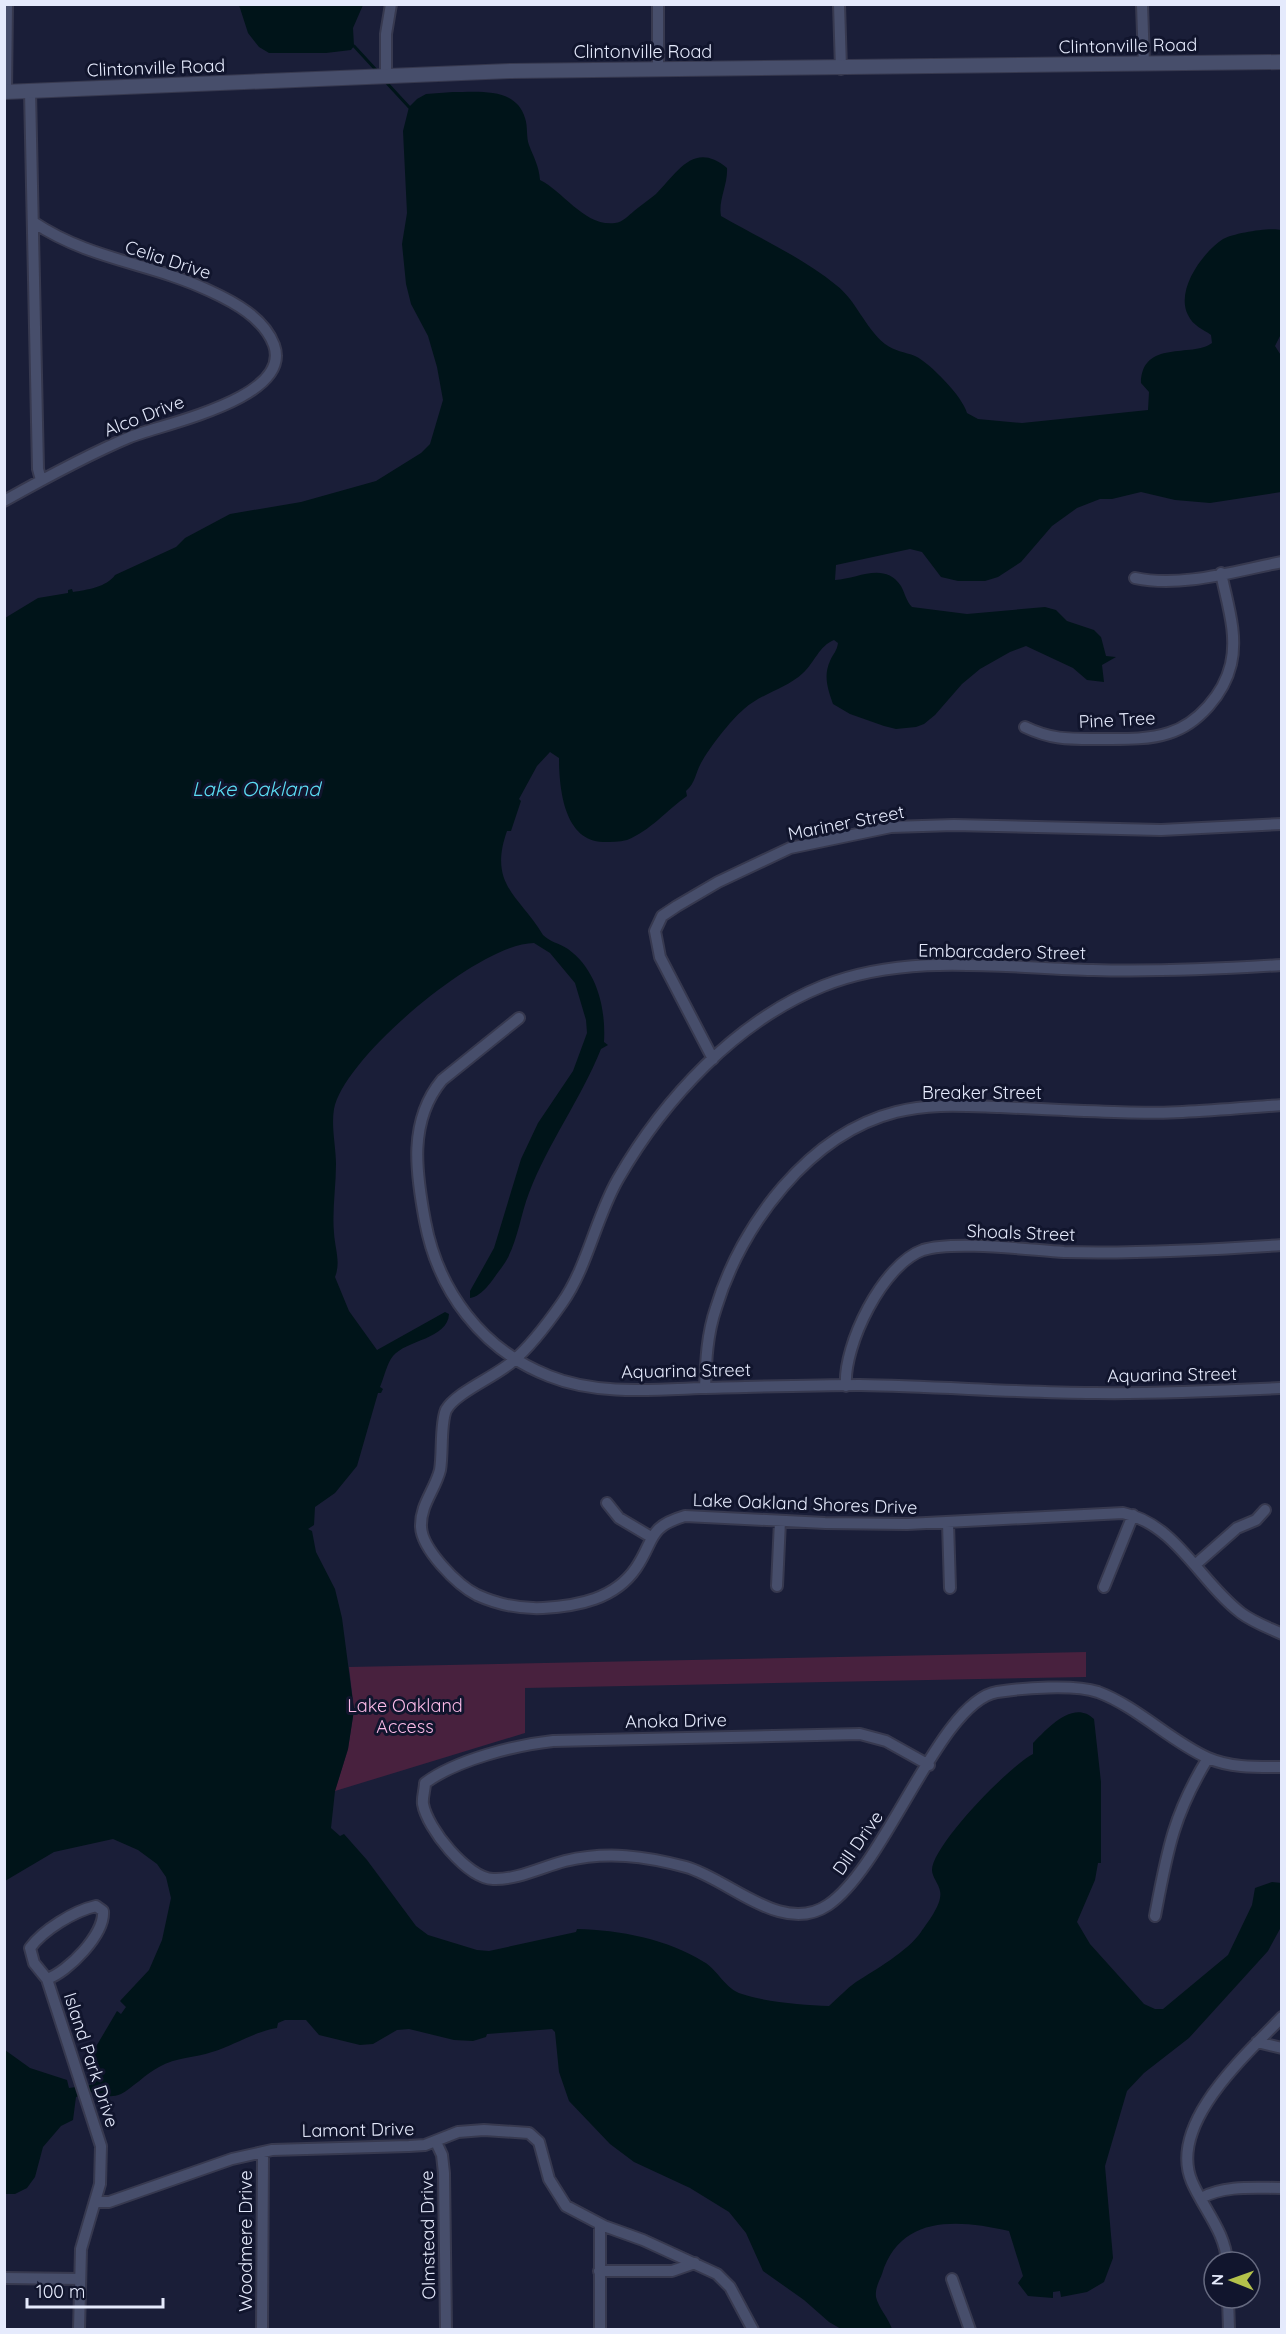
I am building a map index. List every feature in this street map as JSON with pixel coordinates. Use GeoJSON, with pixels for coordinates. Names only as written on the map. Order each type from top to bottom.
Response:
{"type":"FeatureCollection","features":[{"type":"Feature","properties":{"kind":"street"},"geometry":{"type":"LineString","coordinates":[[5,92],[7,4]]}},
{"type":"Feature","properties":{"kind":"street"},"geometry":{"type":"LineString","coordinates":[[386,76],[386,34],[391,4]]}},
{"type":"Feature","properties":{"kind":"street"},"geometry":{"type":"LineString","coordinates":[[658,4],[658,70]]}},
{"type":"Feature","properties":{"kind":"street"},"geometry":{"type":"LineString","coordinates":[[839,4],[841,69]]}},
{"type":"Feature","properties":{"kind":"street"},"geometry":{"type":"LineString","coordinates":[[1142,4],[1144,64]]}},
{"type":"Feature","properties":{"kind":"street","name":"Clintonville Road"},"geometry":{"type":"LineString","coordinates":[[5,92],[510,71],[841,69],[1281,62]]}},
{"type":"Feature","properties":{"kind":"street"},"geometry":{"type":"LineString","coordinates":[[30,91],[38,469],[41,480]]}},
{"type":"Feature","properties":{"kind":"street","name":"Celia Drive"},"geometry":{"type":"LineString","coordinates":[[33,222],[55,237],[86,251],[186,280],[231,301],[261,325],[276,351]]}},
{"type":"Feature","properties":{"kind":"street","name":"Alco Drive"},"geometry":{"type":"LineString","coordinates":[[4,501],[41,480],[129,437],[245,396],[262,385],[274,371],[276,351]]}},
{"type":"Feature","properties":{"kind":"street"},"geometry":{"type":"LineString","coordinates":[[1135,578],[1170,581],[1281,562]]}},
{"type":"Feature","properties":{"kind":"street","name":"Pine Tree"},"geometry":{"type":"LineString","coordinates":[[1025,727],[1047,738],[1118,739],[1168,734],[1185,726],[1208,707],[1231,664],[1232,632],[1221,573]]}},
{"type":"Feature","properties":{"kind":"street","name":"Mariner Street"},"geometry":{"type":"LineString","coordinates":[[713,1059],[660,957],[656,931],[662,916],[677,906],[718,882],[790,848],[891,827],[954,825],[1161,830],[1281,824]]}},
{"type":"Feature","properties":{"kind":"street","name":"Embarcadero Street"},"geometry":{"type":"LineString","coordinates":[[516,1359],[565,1299],[617,1181],[675,1097],[743,1033],[783,1006],[824,986],[865,973],[916,965],[1150,972],[1281,965]]}},
{"type":"Feature","properties":{"kind":"street","name":"Aquarina Street"},"geometry":{"type":"LineString","coordinates":[[519,1018],[442,1080],[424,1110],[416,1142],[420,1195],[430,1250],[444,1284],[467,1317],[506,1354],[547,1376],[575,1385],[655,1390],[846,1386],[1095,1393],[1281,1388]]}},
{"type":"Feature","properties":{"kind":"street","name":"Breaker Street"},"geometry":{"type":"LineString","coordinates":[[705,1388],[709,1334],[725,1281],[743,1246],[765,1212],[816,1154],[868,1121],[897,1111],[931,1106],[1118,1113],[1281,1106]]}},
{"type":"Feature","properties":{"kind":"street","name":"Shoals Street"},"geometry":{"type":"LineString","coordinates":[[846,1386],[845,1371],[851,1343],[871,1302],[898,1268],[914,1254],[925,1249],[946,1247],[1184,1252],[1281,1245]]}},
{"type":"Feature","properties":{"kind":"street","name":"Lake Oakland Shores Drive"},"geometry":{"type":"LineString","coordinates":[[516,1359],[459,1398],[446,1410],[439,1473],[423,1507],[421,1530],[430,1552],[473,1593],[521,1608],[543,1608],[594,1600],[614,1590],[635,1569],[651,1537],[665,1524],[685,1516],[780,1521],[948,1523],[1098,1513],[1133,1515],[1152,1524],[1240,1612],[1281,1634]]}},
{"type":"Feature","properties":{"kind":"street"},"geometry":{"type":"LineString","coordinates":[[607,1503],[619,1518],[651,1537]]}},
{"type":"Feature","properties":{"kind":"street"},"geometry":{"type":"LineString","coordinates":[[1195,1565],[1237,1528],[1256,1520],[1264,1510]]}},
{"type":"Feature","properties":{"kind":"street"},"geometry":{"type":"LineString","coordinates":[[1104,1587],[1133,1515]]}},
{"type":"Feature","properties":{"kind":"street"},"geometry":{"type":"LineString","coordinates":[[777,1586],[780,1521]]}},
{"type":"Feature","properties":{"kind":"street"},"geometry":{"type":"LineString","coordinates":[[948,1523],[950,1588]]}},
{"type":"Feature","properties":{"kind":"street","name":"Dill Drive"},"geometry":{"type":"LineString","coordinates":[[425,1783],[423,1803],[429,1819],[456,1857],[479,1876],[492,1879],[509,1877],[591,1856],[623,1854],[656,1859],[694,1870],[767,1908],[789,1913],[804,1913],[827,1905],[850,1886],[929,1764],[945,1734],[976,1700],[996,1692],[1035,1689],[1095,1691],[1208,1758],[1244,1766],[1281,1767]]}},
{"type":"Feature","properties":{"kind":"street","name":"Anoka Drive"},"geometry":{"type":"LineString","coordinates":[[425,1783],[439,1773],[522,1745],[600,1739],[860,1734],[886,1741],[929,1764]]}},
{"type":"Feature","properties":{"kind":"street"},"geometry":{"type":"LineString","coordinates":[[1155,1916],[1172,1830],[1183,1800],[1208,1758]]}},
{"type":"Feature","properties":{"kind":"street","name":"Island Park Drive"},"geometry":{"type":"LineString","coordinates":[[47,1979],[62,1972],[93,1940],[103,1922],[103,1911],[96,1906],[87,1908],[36,1940],[30,1948],[30,1955],[47,1979],[101,2146],[100,2184],[81,2248],[78,2330]]}},
{"type":"Feature","properties":{"kind":"street"},"geometry":{"type":"LineString","coordinates":[[1224,2250],[1220,2236],[1188,2168],[1191,2135],[1199,2115],[1221,2082],[1281,2017]]}},
{"type":"Feature","properties":{"kind":"street"},"geometry":{"type":"LineString","coordinates":[[1257,2042],[1281,2048]]}},
{"type":"Feature","properties":{"kind":"street","name":"Lamont Drive"},"geometry":{"type":"LineString","coordinates":[[95,2202],[109,2202],[183,2175],[262,2152],[291,2147],[410,2146],[436,2142],[458,2132],[484,2130],[529,2133],[539,2142],[549,2179],[566,2206],[600,2224],[717,2274],[730,2287],[753,2330]]}},
{"type":"Feature","properties":{"kind":"street","name":"Olmstead Drive"},"geometry":{"type":"LineString","coordinates":[[436,2142],[442,2155],[444,2173],[446,2330]]}},
{"type":"Feature","properties":{"kind":"street","name":"Woodmere Drive"},"geometry":{"type":"LineString","coordinates":[[262,2152],[262,2330]]}},
{"type":"Feature","properties":{"kind":"street"},"geometry":{"type":"LineString","coordinates":[[1201,2198],[1212,2192],[1227,2189],[1281,2188]]}},
{"type":"Feature","properties":{"kind":"street"},"geometry":{"type":"LineString","coordinates":[[600,2224],[600,2330]]}},
{"type":"Feature","properties":{"kind":"street"},"geometry":{"type":"LineString","coordinates":[[599,2271],[672,2271],[695,2263]]}},
{"type":"Feature","properties":{"kind":"street"},"geometry":{"type":"LineString","coordinates":[[4,2278],[80,2279]]}},
{"type":"Feature","properties":{"kind":"street"},"geometry":{"type":"LineString","coordinates":[[952,2279],[970,2330]]}},
{"type":"Feature","properties":{"kind":"street"},"geometry":{"type":"LineString","coordinates":[[1228,2310],[1229,2330]]}},
{"type":"Feature","properties":{"kind":"green space","name":"Lake Oakland Access"},"geometry":{"type":"Polygon","coordinates":[[[1086,1652],[1086,1677],[525,1688],[525,1733],[335,1791],[348,1749],[354,1710],[349,1667],[1086,1652]]]}},
{"type":"Feature","properties":{"kind":"water"},"geometry":{"type":"Polygon","coordinates":[[[239,4],[363,5],[353,28],[354,46],[351,50],[326,53],[269,53],[259,47],[248,33],[239,4]]]}},
{"type":"Feature","properties":{"kind":"water","name":"Lake Oakland"},"geometry":{"type":"Polygon","coordinates":[[[495,93],[514,101],[525,118],[528,142],[540,180],[575,208],[594,220],[604,223],[615,223],[625,218],[656,194],[687,163],[696,158],[705,157],[715,160],[727,168],[721,216],[795,257],[836,285],[850,299],[878,337],[888,346],[915,356],[929,366],[953,390],[967,413],[978,419],[1022,423],[1148,410],[1149,392],[1141,383],[1144,369],[1150,360],[1169,352],[1203,347],[1212,343],[1211,335],[1193,322],[1185,305],[1188,283],[1200,262],[1215,245],[1228,237],[1261,230],[1281,230],[1281,334],[1275,346],[1282,357],[1281,492],[1210,503],[1175,500],[1141,492],[1112,499],[1100,499],[1077,508],[1052,526],[1021,562],[998,577],[985,581],[958,581],[941,577],[922,552],[910,549],[836,565],[835,580],[870,573],[887,574],[901,586],[912,607],[967,614],[1045,607],[1056,610],[1067,621],[1094,630],[1101,637],[1106,656],[1116,657],[1102,665],[1104,682],[1087,680],[1073,668],[1026,646],[980,669],[962,684],[924,724],[896,729],[850,714],[833,704],[827,678],[828,667],[838,643],[834,640],[821,650],[807,669],[796,678],[758,699],[733,720],[705,757],[694,781],[686,791],[687,796],[651,826],[621,841],[603,842],[590,839],[580,833],[566,811],[560,784],[559,758],[550,752],[537,766],[519,799],[521,801],[511,831],[507,831],[501,864],[504,877],[516,899],[543,935],[568,949],[578,958],[593,979],[601,1003],[604,1042],[608,1045],[601,1049],[537,1175],[507,1259],[480,1294],[470,1298],[470,1291],[494,1248],[521,1159],[538,1123],[573,1071],[587,1033],[586,1020],[575,983],[550,953],[534,943],[510,948],[481,962],[418,1006],[387,1034],[362,1061],[343,1087],[333,1116],[336,1164],[334,1224],[338,1261],[335,1277],[349,1311],[377,1350],[445,1312],[449,1314],[442,1329],[407,1346],[391,1359],[380,1387],[383,1389],[381,1393],[378,1393],[357,1466],[335,1493],[315,1507],[314,1525],[308,1529],[312,1531],[316,1552],[335,1589],[342,1618],[354,1710],[348,1749],[335,1791],[331,1828],[340,1836],[344,1834],[367,1860],[416,1926],[428,1935],[477,1950],[489,1951],[576,1932],[577,1929],[610,1931],[643,1937],[690,1954],[709,1965],[736,1992],[773,2001],[829,2006],[852,1985],[900,1953],[921,1932],[934,1912],[940,1896],[932,1873],[935,1859],[957,1826],[990,1790],[1033,1754],[1033,1743],[1052,1725],[1069,1714],[1077,1712],[1086,1714],[1094,1719],[1101,1782],[1101,1863],[1098,1863],[1095,1880],[1077,1922],[1090,1944],[1144,2004],[1155,2009],[1163,2009],[1228,1955],[1252,1905],[1255,1888],[1272,1882],[1282,1883],[1281,1927],[1268,1951],[1189,2038],[1144,2073],[1127,2091],[1105,2166],[1113,2258],[1104,2282],[1087,2292],[1061,2297],[1060,2291],[1053,2292],[1053,2298],[1028,2296],[1018,2283],[1023,2276],[1009,2231],[970,2224],[933,2226],[916,2231],[902,2241],[890,2255],[879,2282],[876,2297],[892,2329],[841,2329],[763,2271],[746,2233],[729,2212],[690,2188],[634,2162],[610,2144],[569,2101],[559,2072],[555,2032],[552,2029],[487,2034],[486,2037],[473,2041],[454,2040],[409,2029],[397,2030],[373,2044],[360,2045],[319,2035],[306,2020],[285,2020],[278,2023],[277,2028],[260,2032],[220,2049],[165,2064],[121,2094],[109,2096],[91,2092],[76,2097],[73,2120],[61,2126],[43,2147],[35,2177],[27,2188],[15,2194],[5,2194],[5,2050],[30,2068],[67,2080],[69,2088],[91,2085],[94,2050],[117,2011],[121,2014],[126,2007],[120,2001],[149,1970],[162,1940],[171,1898],[166,1877],[157,1864],[138,1850],[113,1839],[54,1852],[5,1881],[5,618],[38,598],[68,593],[68,590],[72,589],[73,592],[102,585],[115,575],[176,547],[185,538],[230,514],[301,502],[376,481],[421,453],[430,444],[443,400],[428,336],[411,304],[406,284],[402,244],[407,213],[403,131],[409,107],[417,99],[426,94],[495,93]]]}},
{"type":"Feature","properties":{"kind":"waterway"},"geometry":{"type":"LineString","coordinates":[[354,46],[377,71]]}},
{"type":"Feature","properties":{"kind":"waterway"},"geometry":{"type":"LineString","coordinates":[[385,81],[409,107]]}}]}
